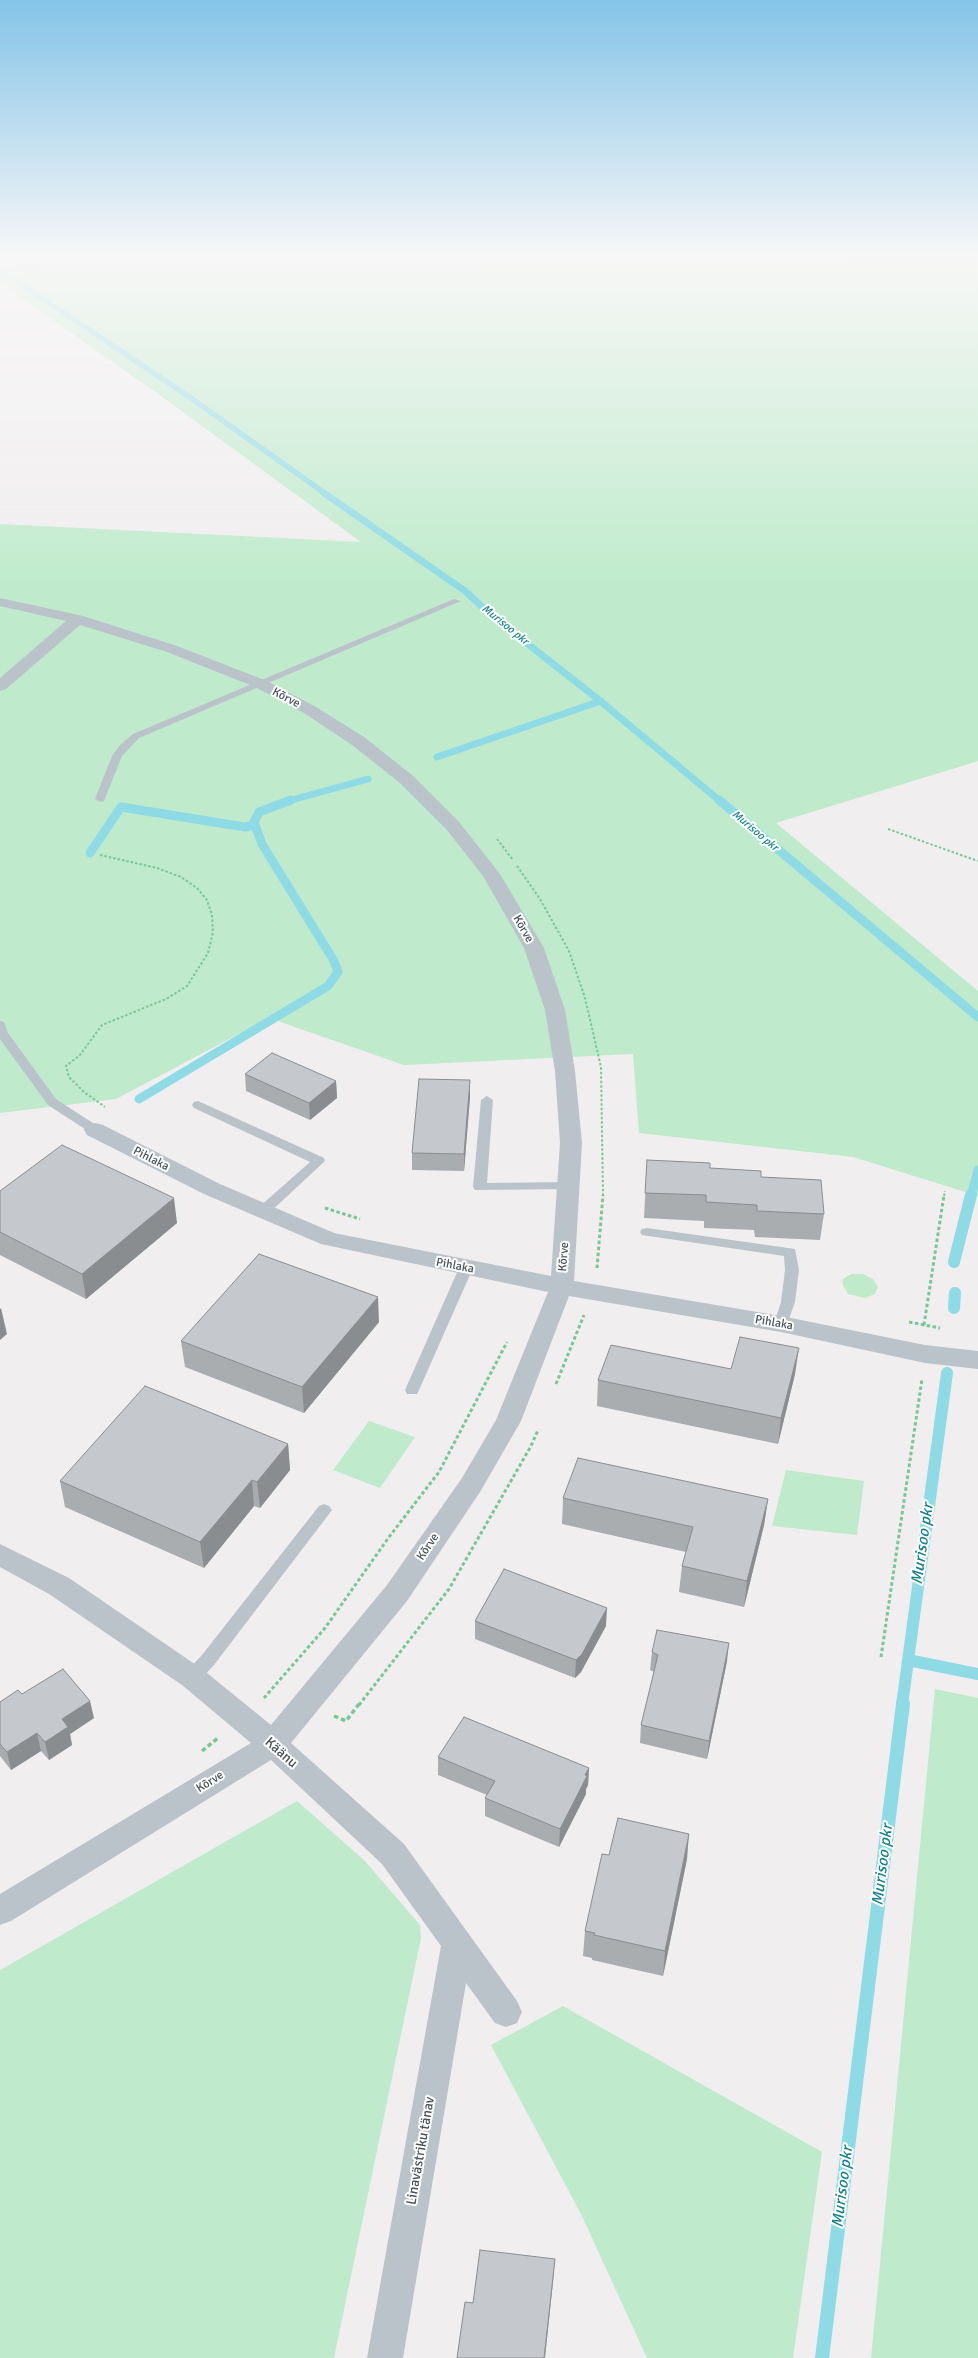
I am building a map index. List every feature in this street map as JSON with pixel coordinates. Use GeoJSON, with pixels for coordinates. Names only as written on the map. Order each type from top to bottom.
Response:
{"type":"FeatureCollection","features":[{"type":"Feature","properties":{"kind":"street","name":"Kõrve"},"geometry":{"type":"LineString","coordinates":[[0,602],[78,619],[172,650],[261,684],[310,710],[358,741],[406,779],[453,826],[491,874],[534,948],[555,1010],[565,1071],[571,1143],[562,1285],[508,1421],[471,1485],[397,1593],[272,1744],[0,1911]]}},
{"type":"Feature","properties":{"kind":"street"},"geometry":{"type":"LineString","coordinates":[[0,686],[40,650],[78,619]]}},
{"type":"Feature","properties":{"kind":"street","name":"Pihlaka"},"geometry":{"type":"LineString","coordinates":[[95,1130],[212,1189],[329,1240],[466,1268],[562,1285],[589,1292],[781,1324],[925,1354],[978,1360]]}},
{"type":"Feature","properties":{"kind":"street","name":"Käänu"},"geometry":{"type":"LineString","coordinates":[[0,1554],[59,1586],[192,1677],[272,1744],[393,1854],[506,2012]]}},
{"type":"Feature","properties":{"kind":"street","name":"Linavästriku tänav"},"geometry":{"type":"LineString","coordinates":[[385,2358],[457,1943]]}},
{"type":"Feature","properties":{"kind":"lane"},"geometry":{"type":"LineString","coordinates":[[100,799],[117,756],[123,747],[136,736],[457,601]]}},
{"type":"Feature","properties":{"kind":"lane","name":"Pihlaka"},"geometry":{"type":"LineString","coordinates":[[0,1025],[2,1033],[52,1102],[95,1130]]}},
{"type":"Feature","properties":{"kind":"lane"},"geometry":{"type":"LineString","coordinates":[[487,1100],[480,1187],[568,1186]]}},
{"type":"Feature","properties":{"kind":"lane"},"geometry":{"type":"LineString","coordinates":[[198,1105],[319,1161],[263,1212]]}},
{"type":"Feature","properties":{"kind":"lane"},"geometry":{"type":"LineString","coordinates":[[647,1232],[790,1252],[790,1283],[781,1324]]}},
{"type":"Feature","properties":{"kind":"lane"},"geometry":{"type":"LineString","coordinates":[[412,1390],[466,1268]]}},
{"type":"Feature","properties":{"kind":"lane"},"geometry":{"type":"LineString","coordinates":[[192,1677],[208,1660],[324,1510]]}},
{"type":"Feature","properties":{"kind":"path"},"geometry":{"type":"LineString","coordinates":[[888,829],[978,861]]}},
{"type":"Feature","properties":{"kind":"path"},"geometry":{"type":"LineString","coordinates":[[493,835],[504,847],[540,899],[569,951],[585,998],[601,1067],[604,1181],[597,1270],[589,1292],[584,1314],[554,1387]]}},
{"type":"Feature","properties":{"kind":"path"},"geometry":{"type":"LineString","coordinates":[[100,855],[157,868],[181,877],[197,888],[208,900],[212,915],[213,932],[208,953],[187,986],[166,999],[102,1025],[80,1055],[66,1066],[69,1077],[84,1092],[107,1108]]}},
{"type":"Feature","properties":{"kind":"path"},"geometry":{"type":"LineString","coordinates":[[881,1657],[925,1354],[924,1325],[945,1191]]}},
{"type":"Feature","properties":{"kind":"path"},"geometry":{"type":"LineString","coordinates":[[201,1752],[242,1720],[276,1685],[325,1628],[389,1537],[439,1472],[511,1336]]}},
{"type":"Feature","properties":{"kind":"path"},"geometry":{"type":"LineString","coordinates":[[276,1685],[306,1702],[346,1721],[449,1589],[531,1446],[540,1424]]}},
{"type":"Feature","properties":{"kind":"green space"},"geometry":{"type":"Polygon","coordinates":[[[117,365],[978,365],[978,761],[776,823],[978,991],[978,1196],[853,1157],[639,1133],[633,1054],[404,1065],[269,1018],[116,1099],[0,1113],[0,524],[361,542],[117,365]]]}},
{"type":"Feature","properties":{"kind":"green space"},"geometry":{"type":"Polygon","coordinates":[[[851,1274],[863,1274],[873,1279],[878,1287],[875,1294],[865,1298],[848,1294],[842,1283],[843,1279],[851,1274]]]}},
{"type":"Feature","properties":{"kind":"green space"},"geometry":{"type":"Polygon","coordinates":[[[369,1421],[415,1437],[380,1488],[333,1470],[369,1421]]]}},
{"type":"Feature","properties":{"kind":"green space"},"geometry":{"type":"Polygon","coordinates":[[[786,1470],[864,1481],[857,1535],[772,1526],[786,1470]]]}},
{"type":"Feature","properties":{"kind":"green space"},"geometry":{"type":"Polygon","coordinates":[[[935,1689],[978,1698],[978,2358],[871,2358],[935,1689]]]}},
{"type":"Feature","properties":{"kind":"green space"},"geometry":{"type":"Polygon","coordinates":[[[297,1801],[365,1861],[420,1925],[421,1938],[334,2358],[0,2358],[0,1970],[297,1801]]]}},
{"type":"Feature","properties":{"kind":"green space"},"geometry":{"type":"Polygon","coordinates":[[[563,2006],[822,2152],[793,2358],[647,2358],[582,2216],[491,2045],[563,2006]]]}},
{"type":"Feature","properties":{"kind":"building"},"geometry":{"type":"Polygon","coordinates":[[[272,1053],[336,1081],[309,1103],[245,1074],[272,1053]]]}},
{"type":"Feature","properties":{"kind":"building"},"geometry":{"type":"Polygon","coordinates":[[[419,1079],[470,1080],[464,1154],[412,1153],[419,1079]]]}},
{"type":"Feature","properties":{"kind":"building"},"geometry":{"type":"Polygon","coordinates":[[[62,1145],[174,1198],[82,1274],[0,1232],[0,1191],[62,1145]]]}},
{"type":"Feature","properties":{"kind":"building"},"geometry":{"type":"Polygon","coordinates":[[[647,1160],[710,1163],[710,1168],[761,1171],[761,1177],[821,1180],[824,1214],[757,1211],[757,1205],[706,1202],[706,1195],[645,1193],[647,1160]]]}},
{"type":"Feature","properties":{"kind":"building"},"geometry":{"type":"Polygon","coordinates":[[[259,1254],[378,1297],[302,1387],[181,1341],[259,1254]]]}},
{"type":"Feature","properties":{"kind":"building"},"geometry":{"type":"Polygon","coordinates":[[[740,1337],[799,1348],[781,1418],[598,1380],[611,1345],[731,1369],[740,1337]]]}},
{"type":"Feature","properties":{"kind":"building"},"geometry":{"type":"Polygon","coordinates":[[[145,1386],[288,1444],[257,1482],[252,1480],[200,1542],[60,1481],[145,1386]]]}},
{"type":"Feature","properties":{"kind":"building"},"geometry":{"type":"Polygon","coordinates":[[[578,1458],[768,1499],[747,1581],[682,1566],[693,1527],[563,1498],[578,1458]]]}},
{"type":"Feature","properties":{"kind":"building"},"geometry":{"type":"Polygon","coordinates":[[[504,1569],[607,1608],[582,1654],[576,1660],[475,1621],[504,1569]]]}},
{"type":"Feature","properties":{"kind":"building"},"geometry":{"type":"Polygon","coordinates":[[[657,1630],[729,1643],[709,1741],[641,1725],[658,1655],[652,1652],[657,1630]]]}},
{"type":"Feature","properties":{"kind":"building"},"geometry":{"type":"Polygon","coordinates":[[[63,1669],[90,1701],[62,1719],[68,1727],[45,1742],[37,1733],[7,1752],[0,1744],[0,1702],[18,1690],[22,1694],[63,1669]]]}},
{"type":"Feature","properties":{"kind":"building"},"geometry":{"type":"Polygon","coordinates":[[[464,1717],[589,1768],[585,1775],[587,1776],[560,1829],[485,1798],[495,1781],[438,1757],[464,1717]]]}},
{"type":"Feature","properties":{"kind":"building"},"geometry":{"type":"Polygon","coordinates":[[[618,1818],[689,1834],[665,1951],[594,1935],[595,1933],[585,1931],[602,1854],[609,1855],[618,1818]]]}},
{"type":"Feature","properties":{"kind":"building"},"geometry":{"type":"Polygon","coordinates":[[[480,2250],[555,2259],[544,2358],[457,2358],[465,2302],[473,2303],[480,2250]]]}},
{"type":"Feature","properties":{"kind":"waterway","name":"Murisoo pkr"},"geometry":{"type":"LineString","coordinates":[[142,365],[326,494]]}},
{"type":"Feature","properties":{"kind":"waterway","name":"Murisoo pkr"},"geometry":{"type":"LineString","coordinates":[[324,493],[465,591],[491,615],[600,701]]}},
{"type":"Feature","properties":{"kind":"waterway"},"geometry":{"type":"LineString","coordinates":[[437,757],[600,701]]}},
{"type":"Feature","properties":{"kind":"waterway","name":"Murisoo pkr"},"geometry":{"type":"LineString","coordinates":[[600,701],[720,801]]}},
{"type":"Feature","properties":{"kind":"waterway"},"geometry":{"type":"LineString","coordinates":[[289,801],[368,779]]}},
{"type":"Feature","properties":{"kind":"waterway","name":"Murisoo pkr"},"geometry":{"type":"LineString","coordinates":[[719,800],[978,1017]]}},
{"type":"Feature","properties":{"kind":"waterway"},"geometry":{"type":"LineString","coordinates":[[139,1099],[328,986],[338,972],[334,961],[262,844],[254,822],[259,812],[289,801]]}},
{"type":"Feature","properties":{"kind":"waterway"},"geometry":{"type":"LineString","coordinates":[[90,853],[121,807],[245,827],[255,825]]}},
{"type":"Feature","properties":{"kind":"waterway","name":"Murisoo pkr"},"geometry":{"type":"LineString","coordinates":[[971,1196],[978,1170]]}},
{"type":"Feature","properties":{"kind":"waterway","name":"Murisoo pkr"},"geometry":{"type":"LineString","coordinates":[[954,1262],[971,1195]]}},
{"type":"Feature","properties":{"kind":"waterway","name":"Murisoo pkr"},"geometry":{"type":"LineString","coordinates":[[954,1308],[955,1293]]}},
{"type":"Feature","properties":{"kind":"waterway","name":"Murisoo pkr"},"geometry":{"type":"LineString","coordinates":[[908,1660],[947,1373]]}},
{"type":"Feature","properties":{"kind":"waterway","name":"Murisoo pkr"},"geometry":{"type":"LineString","coordinates":[[902,1705],[908,1660]]}},
{"type":"Feature","properties":{"kind":"waterway"},"geometry":{"type":"LineString","coordinates":[[908,1660],[978,1674]]}},
{"type":"Feature","properties":{"kind":"waterway","name":"Murisoo pkr"},"geometry":{"type":"LineString","coordinates":[[822,2358],[903,1704]]}}]}
